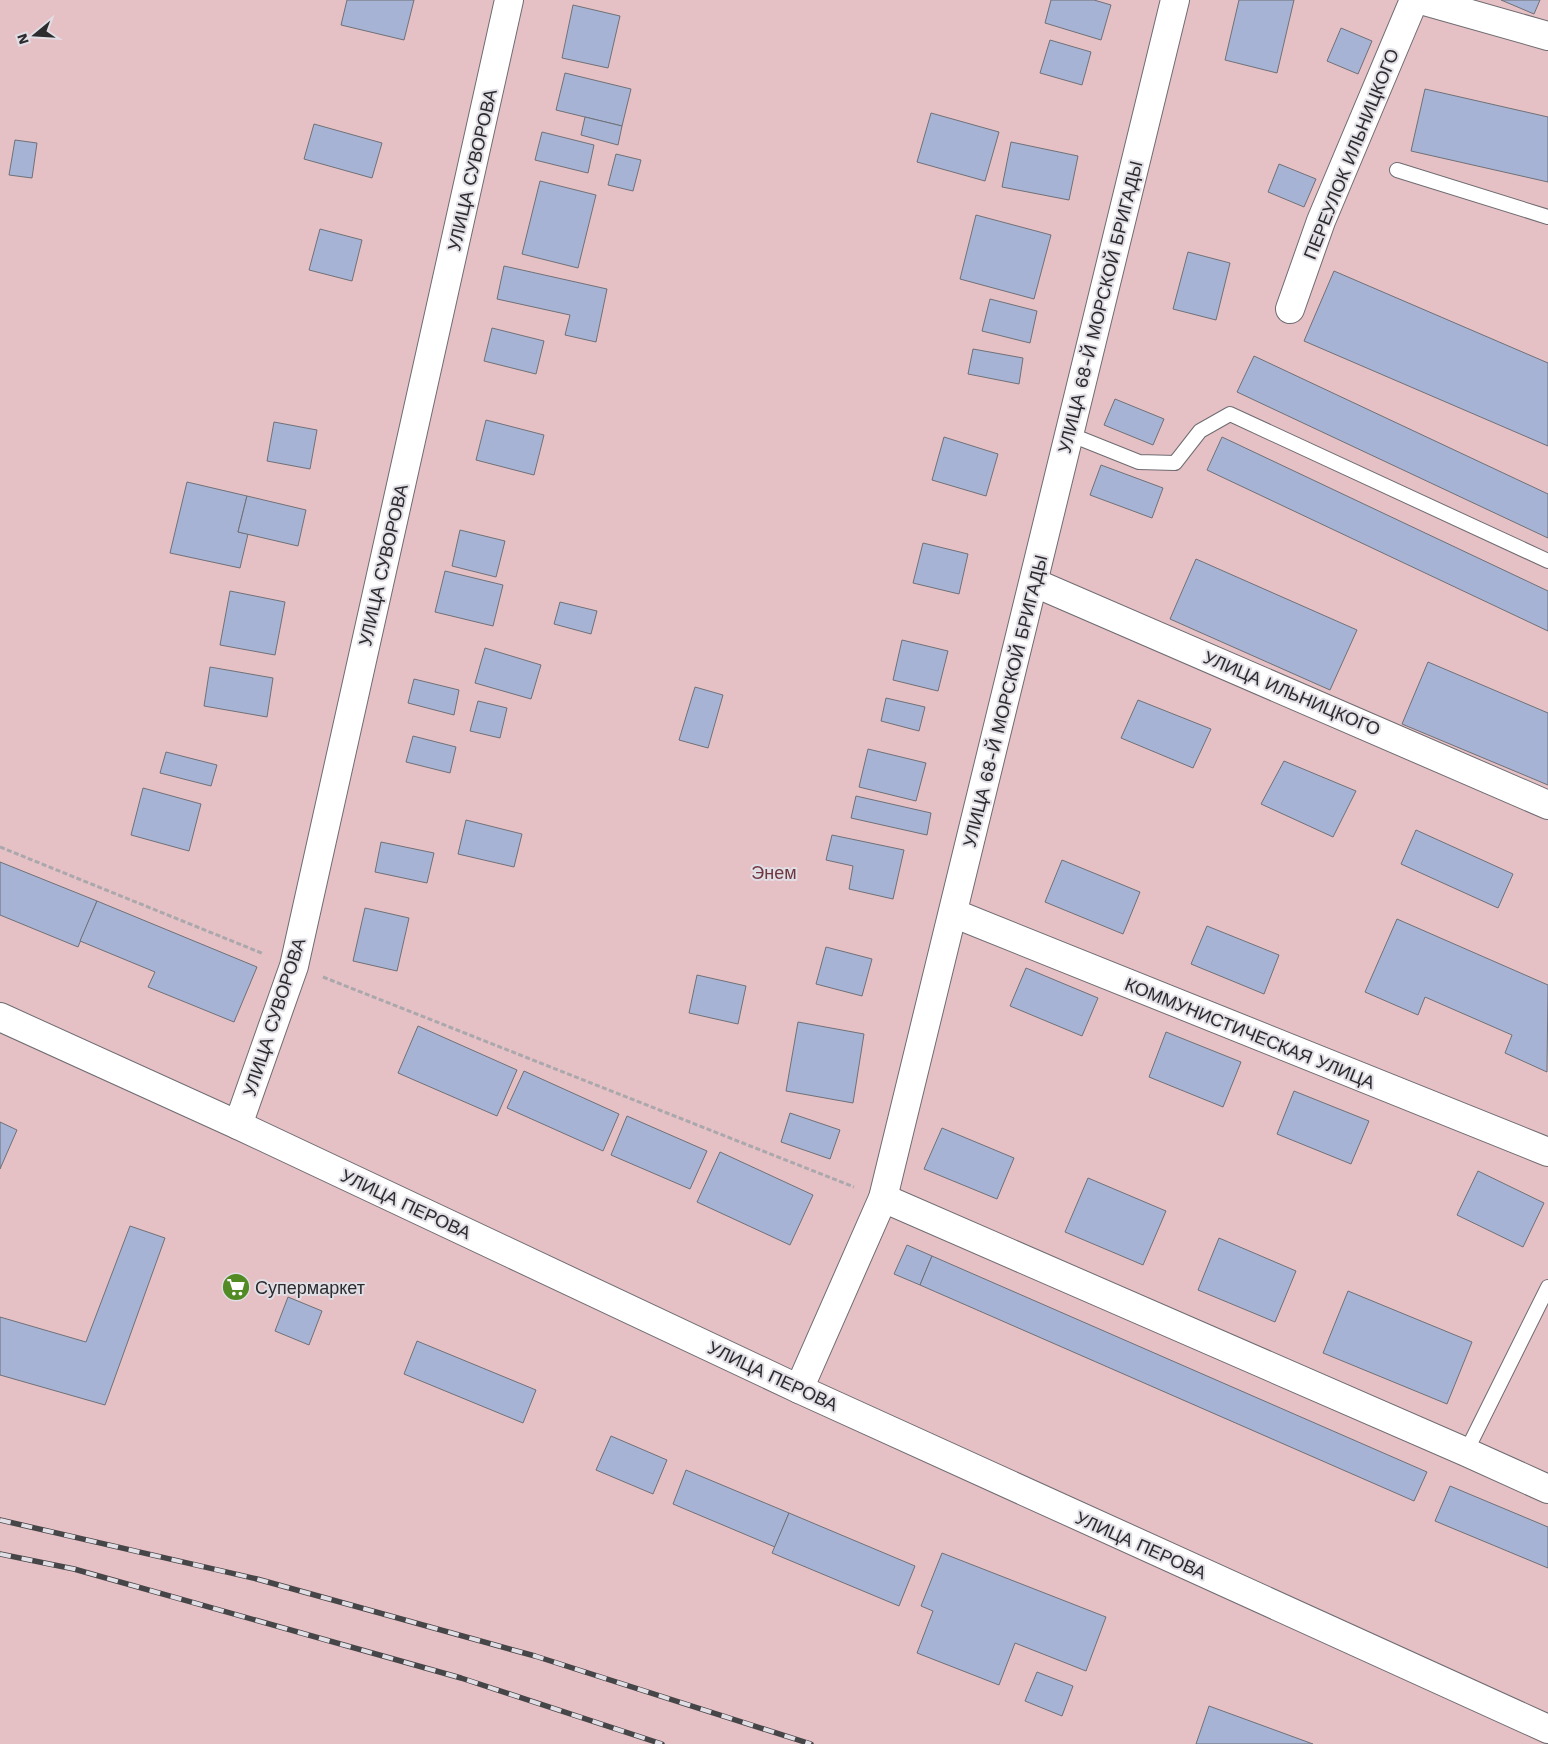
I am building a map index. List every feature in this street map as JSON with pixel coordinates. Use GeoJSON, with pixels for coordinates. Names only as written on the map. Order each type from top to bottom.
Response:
{"type":"FeatureCollection","features":[{"type":"Feature","properties":{"kind":"main road","name":"УЛИЦА СУВОРОВА"},"geometry":{"type":"LineString","coordinates":[[238,1125],[294,966],[510,0]]}},
{"type":"Feature","properties":{"kind":"main road","name":"УЛИЦА 68-Й МОРСКОЙ БРИГАДЫ"},"geometry":{"type":"LineString","coordinates":[[798,1389],[883,1198],[1176,0]]}},
{"type":"Feature","properties":{"kind":"main road","name":"ПЕРЕУЛОК ИЛЬНИЦКОГО"},"geometry":{"type":"LineString","coordinates":[[1290,309],[1321,221],[1414,0]]}},
{"type":"Feature","properties":{"kind":"main road"},"geometry":{"type":"LineString","coordinates":[[1421,0],[1548,36]]}},
{"type":"Feature","properties":{"kind":"main road","name":"УЛИЦА ИЛЬНИЦКОГО"},"geometry":{"type":"LineString","coordinates":[[1035,582],[1548,806]]}},
{"type":"Feature","properties":{"kind":"main road","name":"КОММУНИСТИЧЕСКАЯ УЛИЦА"},"geometry":{"type":"LineString","coordinates":[[953,913],[1548,1152]]}},
{"type":"Feature","properties":{"kind":"main road","name":"УЛИЦА ПЕРОВА"},"geometry":{"type":"LineString","coordinates":[[0,1017],[238,1125],[798,1389],[1548,1730]]}},
{"type":"Feature","properties":{"kind":"main road"},"geometry":{"type":"LineString","coordinates":[[883,1198],[1466,1452],[1548,1490]]}},
{"type":"Feature","properties":{"kind":"lane"},"geometry":{"type":"LineString","coordinates":[[1397,170],[1548,218]]}},
{"type":"Feature","properties":{"kind":"lane"},"geometry":{"type":"LineString","coordinates":[[1069,434],[1139,462],[1175,463],[1200,431],[1230,414],[1548,561]]}},
{"type":"Feature","properties":{"kind":"lane"},"geometry":{"type":"LineString","coordinates":[[1466,1452],[1548,1287]]}},
{"type":"Feature","properties":{"kind":"path"},"geometry":{"type":"LineString","coordinates":[[0,847],[294,966],[883,1198]]}},
{"type":"Feature","properties":{"kind":"green space","name":"Энем"},"geometry":{"type":"Polygon","coordinates":[[[0,0],[1548,0],[1548,1744],[0,1744],[0,0]]]}},
{"type":"Feature","properties":{"kind":"building"},"geometry":{"type":"Polygon","coordinates":[[[347,0],[414,0],[404,40],[341,25],[347,0]]]}},
{"type":"Feature","properties":{"kind":"building"},"geometry":{"type":"Polygon","coordinates":[[[1051,0],[1094,0],[1111,5],[1101,40],[1045,23],[1051,0]]]}},
{"type":"Feature","properties":{"kind":"building"},"geometry":{"type":"Polygon","coordinates":[[[1239,0],[1294,0],[1277,73],[1225,60],[1239,0]]]}},
{"type":"Feature","properties":{"kind":"building"},"geometry":{"type":"Polygon","coordinates":[[[1501,0],[1540,0],[1534,14],[1501,0]]]}},
{"type":"Feature","properties":{"kind":"building"},"geometry":{"type":"Polygon","coordinates":[[[573,5],[620,16],[608,68],[562,58],[573,5]]]}},
{"type":"Feature","properties":{"kind":"building"},"geometry":{"type":"Polygon","coordinates":[[[1341,28],[1372,41],[1358,74],[1327,61],[1341,28]]]}},
{"type":"Feature","properties":{"kind":"building"},"geometry":{"type":"Polygon","coordinates":[[[1050,40],[1091,52],[1082,85],[1040,73],[1050,40]]]}},
{"type":"Feature","properties":{"kind":"building"},"geometry":{"type":"Polygon","coordinates":[[[565,73],[631,89],[622,126],[556,110],[565,73]]]}},
{"type":"Feature","properties":{"kind":"building"},"geometry":{"type":"Polygon","coordinates":[[[1425,89],[1548,117],[1548,182],[1411,151],[1425,89]]]}},
{"type":"Feature","properties":{"kind":"building"},"geometry":{"type":"Polygon","coordinates":[[[931,113],[999,132],[985,181],[917,162],[931,113]]]}},
{"type":"Feature","properties":{"kind":"building"},"geometry":{"type":"Polygon","coordinates":[[[585,117],[622,126],[618,145],[581,135],[585,117]]]}},
{"type":"Feature","properties":{"kind":"building"},"geometry":{"type":"Polygon","coordinates":[[[314,124],[382,143],[372,178],[304,159],[314,124]]]}},
{"type":"Feature","properties":{"kind":"building"},"geometry":{"type":"Polygon","coordinates":[[[542,132],[594,145],[588,173],[535,160],[542,132]]]}},
{"type":"Feature","properties":{"kind":"building"},"geometry":{"type":"Polygon","coordinates":[[[15,140],[37,143],[32,178],[9,175],[15,140]]]}},
{"type":"Feature","properties":{"kind":"building"},"geometry":{"type":"Polygon","coordinates":[[[1011,142],[1078,156],[1069,200],[1002,187],[1011,142]]]}},
{"type":"Feature","properties":{"kind":"building"},"geometry":{"type":"Polygon","coordinates":[[[616,154],[641,160],[633,191],[608,185],[616,154]]]}},
{"type":"Feature","properties":{"kind":"building"},"geometry":{"type":"Polygon","coordinates":[[[1279,164],[1316,179],[1304,207],[1268,192],[1279,164]]]}},
{"type":"Feature","properties":{"kind":"building"},"geometry":{"type":"Polygon","coordinates":[[[540,181],[596,195],[578,268],[522,254],[540,181]]]}},
{"type":"Feature","properties":{"kind":"building"},"geometry":{"type":"Polygon","coordinates":[[[976,215],[1051,235],[1034,299],[960,279],[976,215]]]}},
{"type":"Feature","properties":{"kind":"building"},"geometry":{"type":"Polygon","coordinates":[[[320,229],[362,240],[352,281],[309,270],[320,229]]]}},
{"type":"Feature","properties":{"kind":"building"},"geometry":{"type":"Polygon","coordinates":[[[1188,252],[1230,263],[1216,320],[1173,309],[1188,252]]]}},
{"type":"Feature","properties":{"kind":"building"},"geometry":{"type":"Polygon","coordinates":[[[504,266],[607,289],[596,342],[565,335],[570,315],[497,299],[504,266]]]}},
{"type":"Feature","properties":{"kind":"building"},"geometry":{"type":"Polygon","coordinates":[[[1334,271],[1548,363],[1548,446],[1304,341],[1334,271]]]}},
{"type":"Feature","properties":{"kind":"building"},"geometry":{"type":"Polygon","coordinates":[[[990,299],[1037,311],[1030,343],[982,331],[990,299]]]}},
{"type":"Feature","properties":{"kind":"building"},"geometry":{"type":"Polygon","coordinates":[[[492,328],[544,341],[536,374],[484,361],[492,328]]]}},
{"type":"Feature","properties":{"kind":"building"},"geometry":{"type":"Polygon","coordinates":[[[973,349],[1023,358],[1019,384],[968,374],[973,349]]]}},
{"type":"Feature","properties":{"kind":"building"},"geometry":{"type":"Polygon","coordinates":[[[1254,356],[1548,494],[1548,538],[1237,392],[1254,356]]]}},
{"type":"Feature","properties":{"kind":"building"},"geometry":{"type":"Polygon","coordinates":[[[1115,399],[1164,419],[1153,445],[1104,425],[1115,399]]]}},
{"type":"Feature","properties":{"kind":"building"},"geometry":{"type":"Polygon","coordinates":[[[486,420],[544,435],[534,475],[476,460],[486,420]]]}},
{"type":"Feature","properties":{"kind":"building"},"geometry":{"type":"Polygon","coordinates":[[[274,422],[317,430],[310,469],[267,461],[274,422]]]}},
{"type":"Feature","properties":{"kind":"building"},"geometry":{"type":"Polygon","coordinates":[[[944,437],[998,454],[986,496],[932,480],[944,437]]]}},
{"type":"Feature","properties":{"kind":"building"},"geometry":{"type":"Polygon","coordinates":[[[1222,437],[1548,591],[1548,631],[1207,470],[1222,437]]]}},
{"type":"Feature","properties":{"kind":"building"},"geometry":{"type":"Polygon","coordinates":[[[1101,465],[1163,488],[1152,518],[1090,495],[1101,465]]]}},
{"type":"Feature","properties":{"kind":"building"},"geometry":{"type":"Polygon","coordinates":[[[187,482],[247,496],[238,532],[248,534],[240,568],[170,553],[187,482]]]}},
{"type":"Feature","properties":{"kind":"building"},"geometry":{"type":"Polygon","coordinates":[[[247,496],[306,510],[298,546],[238,532],[247,496]]]}},
{"type":"Feature","properties":{"kind":"building"},"geometry":{"type":"Polygon","coordinates":[[[460,530],[505,541],[496,577],[452,566],[460,530]]]}},
{"type":"Feature","properties":{"kind":"building"},"geometry":{"type":"Polygon","coordinates":[[[923,543],[968,554],[959,594],[913,583],[923,543]]]}},
{"type":"Feature","properties":{"kind":"building"},"geometry":{"type":"Polygon","coordinates":[[[1196,559],[1357,630],[1330,690],[1170,619],[1196,559]]]}},
{"type":"Feature","properties":{"kind":"building"},"geometry":{"type":"Polygon","coordinates":[[[445,571],[503,585],[493,626],[435,612],[445,571]]]}},
{"type":"Feature","properties":{"kind":"building"},"geometry":{"type":"Polygon","coordinates":[[[230,591],[285,602],[275,655],[220,645],[230,591]]]}},
{"type":"Feature","properties":{"kind":"building"},"geometry":{"type":"Polygon","coordinates":[[[560,602],[597,611],[591,634],[554,624],[560,602]]]}},
{"type":"Feature","properties":{"kind":"building"},"geometry":{"type":"Polygon","coordinates":[[[902,640],[948,651],[938,691],[893,680],[902,640]]]}},
{"type":"Feature","properties":{"kind":"building"},"geometry":{"type":"Polygon","coordinates":[[[485,648],[541,665],[531,699],[475,683],[485,648]]]}},
{"type":"Feature","properties":{"kind":"building"},"geometry":{"type":"Polygon","coordinates":[[[1428,662],[1548,713],[1548,785],[1402,724],[1428,662]]]}},
{"type":"Feature","properties":{"kind":"building"},"geometry":{"type":"Polygon","coordinates":[[[210,667],[273,678],[267,717],[204,706],[210,667]]]}},
{"type":"Feature","properties":{"kind":"building"},"geometry":{"type":"Polygon","coordinates":[[[414,679],[459,690],[454,715],[408,703],[414,679]]]}},
{"type":"Feature","properties":{"kind":"building"},"geometry":{"type":"Polygon","coordinates":[[[695,687],[723,695],[708,748],[679,740],[695,687]]]}},
{"type":"Feature","properties":{"kind":"building"},"geometry":{"type":"Polygon","coordinates":[[[886,698],[925,707],[919,731],[881,721],[886,698]]]}},
{"type":"Feature","properties":{"kind":"building"},"geometry":{"type":"Polygon","coordinates":[[[1138,700],[1211,729],[1193,768],[1121,738],[1138,700]]]}},
{"type":"Feature","properties":{"kind":"building"},"geometry":{"type":"Polygon","coordinates":[[[478,701],[507,708],[500,738],[470,731],[478,701]]]}},
{"type":"Feature","properties":{"kind":"building"},"geometry":{"type":"Polygon","coordinates":[[[413,736],[456,747],[450,773],[406,762],[413,736]]]}},
{"type":"Feature","properties":{"kind":"building"},"geometry":{"type":"Polygon","coordinates":[[[868,749],[926,763],[916,801],[859,787],[868,749]]]}},
{"type":"Feature","properties":{"kind":"building"},"geometry":{"type":"Polygon","coordinates":[[[166,752],[217,765],[211,786],[160,773],[166,752]]]}},
{"type":"Feature","properties":{"kind":"building"},"geometry":{"type":"Polygon","coordinates":[[[1284,761],[1356,791],[1333,837],[1261,804],[1284,761]]]}},
{"type":"Feature","properties":{"kind":"building"},"geometry":{"type":"Polygon","coordinates":[[[143,788],[201,804],[189,851],[131,835],[143,788]]]}},
{"type":"Feature","properties":{"kind":"building"},"geometry":{"type":"Polygon","coordinates":[[[856,796],[931,813],[927,835],[851,818],[856,796]]]}},
{"type":"Feature","properties":{"kind":"building"},"geometry":{"type":"Polygon","coordinates":[[[466,820],[522,834],[514,867],[458,854],[466,820]]]}},
{"type":"Feature","properties":{"kind":"building"},"geometry":{"type":"Polygon","coordinates":[[[1416,830],[1513,874],[1498,908],[1401,864],[1416,830]]]}},
{"type":"Feature","properties":{"kind":"building"},"geometry":{"type":"Polygon","coordinates":[[[832,835],[904,850],[893,899],[849,889],[853,866],[826,860],[832,835]]]}},
{"type":"Feature","properties":{"kind":"building"},"geometry":{"type":"Polygon","coordinates":[[[381,842],[434,853],[427,883],[375,872],[381,842]]]}},
{"type":"Feature","properties":{"kind":"building"},"geometry":{"type":"Polygon","coordinates":[[[1062,860],[1140,892],[1123,934],[1045,902],[1062,860]]]}},
{"type":"Feature","properties":{"kind":"building"},"geometry":{"type":"Polygon","coordinates":[[[0,862],[97,901],[78,947],[0,915],[0,862]]]}},
{"type":"Feature","properties":{"kind":"building"},"geometry":{"type":"Polygon","coordinates":[[[97,901],[257,967],[234,1022],[148,987],[155,972],[80,941],[97,901]]]}},
{"type":"Feature","properties":{"kind":"building"},"geometry":{"type":"Polygon","coordinates":[[[365,908],[409,918],[397,971],[353,961],[365,908]]]}},
{"type":"Feature","properties":{"kind":"building"},"geometry":{"type":"Polygon","coordinates":[[[1397,919],[1548,985],[1547,1072],[1505,1053],[1512,1035],[1425,997],[1418,1015],[1365,992],[1397,919]]]}},
{"type":"Feature","properties":{"kind":"building"},"geometry":{"type":"Polygon","coordinates":[[[1207,926],[1279,955],[1264,994],[1191,964],[1207,926]]]}},
{"type":"Feature","properties":{"kind":"building"},"geometry":{"type":"Polygon","coordinates":[[[826,947],[872,959],[862,996],[816,984],[826,947]]]}},
{"type":"Feature","properties":{"kind":"building"},"geometry":{"type":"Polygon","coordinates":[[[1026,968],[1098,998],[1082,1036],[1010,1006],[1026,968]]]}},
{"type":"Feature","properties":{"kind":"building"},"geometry":{"type":"Polygon","coordinates":[[[697,975],[746,986],[738,1024],[689,1013],[697,975]]]}},
{"type":"Feature","properties":{"kind":"building"},"geometry":{"type":"Polygon","coordinates":[[[798,1022],[864,1034],[853,1103],[786,1091],[798,1022]]]}},
{"type":"Feature","properties":{"kind":"building"},"geometry":{"type":"Polygon","coordinates":[[[418,1026],[517,1070],[497,1116],[398,1073],[418,1026]]]}},
{"type":"Feature","properties":{"kind":"building"},"geometry":{"type":"Polygon","coordinates":[[[1166,1032],[1241,1062],[1223,1107],[1149,1077],[1166,1032]]]}},
{"type":"Feature","properties":{"kind":"building"},"geometry":{"type":"Polygon","coordinates":[[[524,1071],[619,1114],[603,1151],[507,1108],[524,1071]]]}},
{"type":"Feature","properties":{"kind":"building"},"geometry":{"type":"Polygon","coordinates":[[[1294,1091],[1369,1121],[1351,1164],[1277,1134],[1294,1091]]]}},
{"type":"Feature","properties":{"kind":"building"},"geometry":{"type":"Polygon","coordinates":[[[790,1113],[840,1130],[830,1159],[781,1142],[790,1113]]]}},
{"type":"Feature","properties":{"kind":"building"},"geometry":{"type":"Polygon","coordinates":[[[627,1116],[707,1151],[690,1189],[611,1155],[627,1116]]]}},
{"type":"Feature","properties":{"kind":"building"},"geometry":{"type":"Polygon","coordinates":[[[0,1122],[17,1130],[0,1169],[0,1122]]]}},
{"type":"Feature","properties":{"kind":"building"},"geometry":{"type":"Polygon","coordinates":[[[942,1128],[1014,1158],[997,1199],[924,1169],[942,1128]]]}},
{"type":"Feature","properties":{"kind":"building"},"geometry":{"type":"Polygon","coordinates":[[[720,1152],[813,1195],[790,1245],[697,1202],[720,1152]]]}},
{"type":"Feature","properties":{"kind":"building"},"geometry":{"type":"Polygon","coordinates":[[[1478,1171],[1544,1203],[1523,1247],[1457,1215],[1478,1171]]]}},
{"type":"Feature","properties":{"kind":"building"},"geometry":{"type":"Polygon","coordinates":[[[1088,1178],[1166,1211],[1143,1265],[1065,1232],[1088,1178]]]}},
{"type":"Feature","properties":{"kind":"building"},"geometry":{"type":"Polygon","coordinates":[[[130,1226],[165,1238],[105,1405],[0,1375],[0,1317],[86,1342],[130,1226]]]}},
{"type":"Feature","properties":{"kind":"building"},"geometry":{"type":"Polygon","coordinates":[[[1219,1238],[1296,1271],[1275,1322],[1198,1290],[1219,1238]]]}},
{"type":"Feature","properties":{"kind":"building"},"geometry":{"type":"Polygon","coordinates":[[[907,1245],[932,1256],[920,1285],[894,1274],[907,1245]]]}},
{"type":"Feature","properties":{"kind":"building"},"geometry":{"type":"Polygon","coordinates":[[[932,1256],[1427,1472],[1414,1501],[920,1285],[932,1256]]]}},
{"type":"Feature","properties":{"kind":"building"},"geometry":{"type":"Polygon","coordinates":[[[1348,1291],[1472,1342],[1447,1404],[1323,1353],[1348,1291]]]}},
{"type":"Feature","properties":{"kind":"building"},"geometry":{"type":"Polygon","coordinates":[[[288,1297],[322,1311],[309,1345],[275,1331],[288,1297]]]}},
{"type":"Feature","properties":{"kind":"building"},"geometry":{"type":"Polygon","coordinates":[[[417,1341],[536,1390],[523,1423],[404,1374],[417,1341]]]}},
{"type":"Feature","properties":{"kind":"building"},"geometry":{"type":"Polygon","coordinates":[[[611,1436],[667,1460],[653,1494],[596,1470],[611,1436]]]}},
{"type":"Feature","properties":{"kind":"building"},"geometry":{"type":"Polygon","coordinates":[[[686,1470],[789,1513],[775,1547],[673,1504],[686,1470]]]}},
{"type":"Feature","properties":{"kind":"building"},"geometry":{"type":"Polygon","coordinates":[[[1450,1486],[1548,1527],[1548,1568],[1435,1521],[1450,1486]]]}},
{"type":"Feature","properties":{"kind":"building"},"geometry":{"type":"Polygon","coordinates":[[[789,1513],[915,1566],[899,1606],[772,1553],[789,1513]]]}},
{"type":"Feature","properties":{"kind":"building"},"geometry":{"type":"Polygon","coordinates":[[[942,1553],[1106,1617],[1086,1671],[1015,1643],[999,1685],[917,1653],[933,1611],[921,1606],[942,1553]]]}},
{"type":"Feature","properties":{"kind":"building"},"geometry":{"type":"Polygon","coordinates":[[[1037,1672],[1073,1686],[1062,1716],[1025,1701],[1037,1672]]]}},
{"type":"Feature","properties":{"kind":"building"},"geometry":{"type":"Polygon","coordinates":[[[1209,1706],[1313,1744],[1196,1744],[1209,1706]]]}},
{"type":"Feature","properties":{"kind":"railway"},"geometry":{"type":"LineString","coordinates":[[0,1520],[257,1579],[535,1656],[811,1744]]}},
{"type":"Feature","properties":{"kind":"railway"},"geometry":{"type":"LineString","coordinates":[[0,1554],[74,1569],[461,1678],[662,1744]]}},
{"type":"Feature","properties":{"kind":"place","name":"Супермаркет"},"geometry":{"type":"Point","coordinates":[236,1287]}}]}
